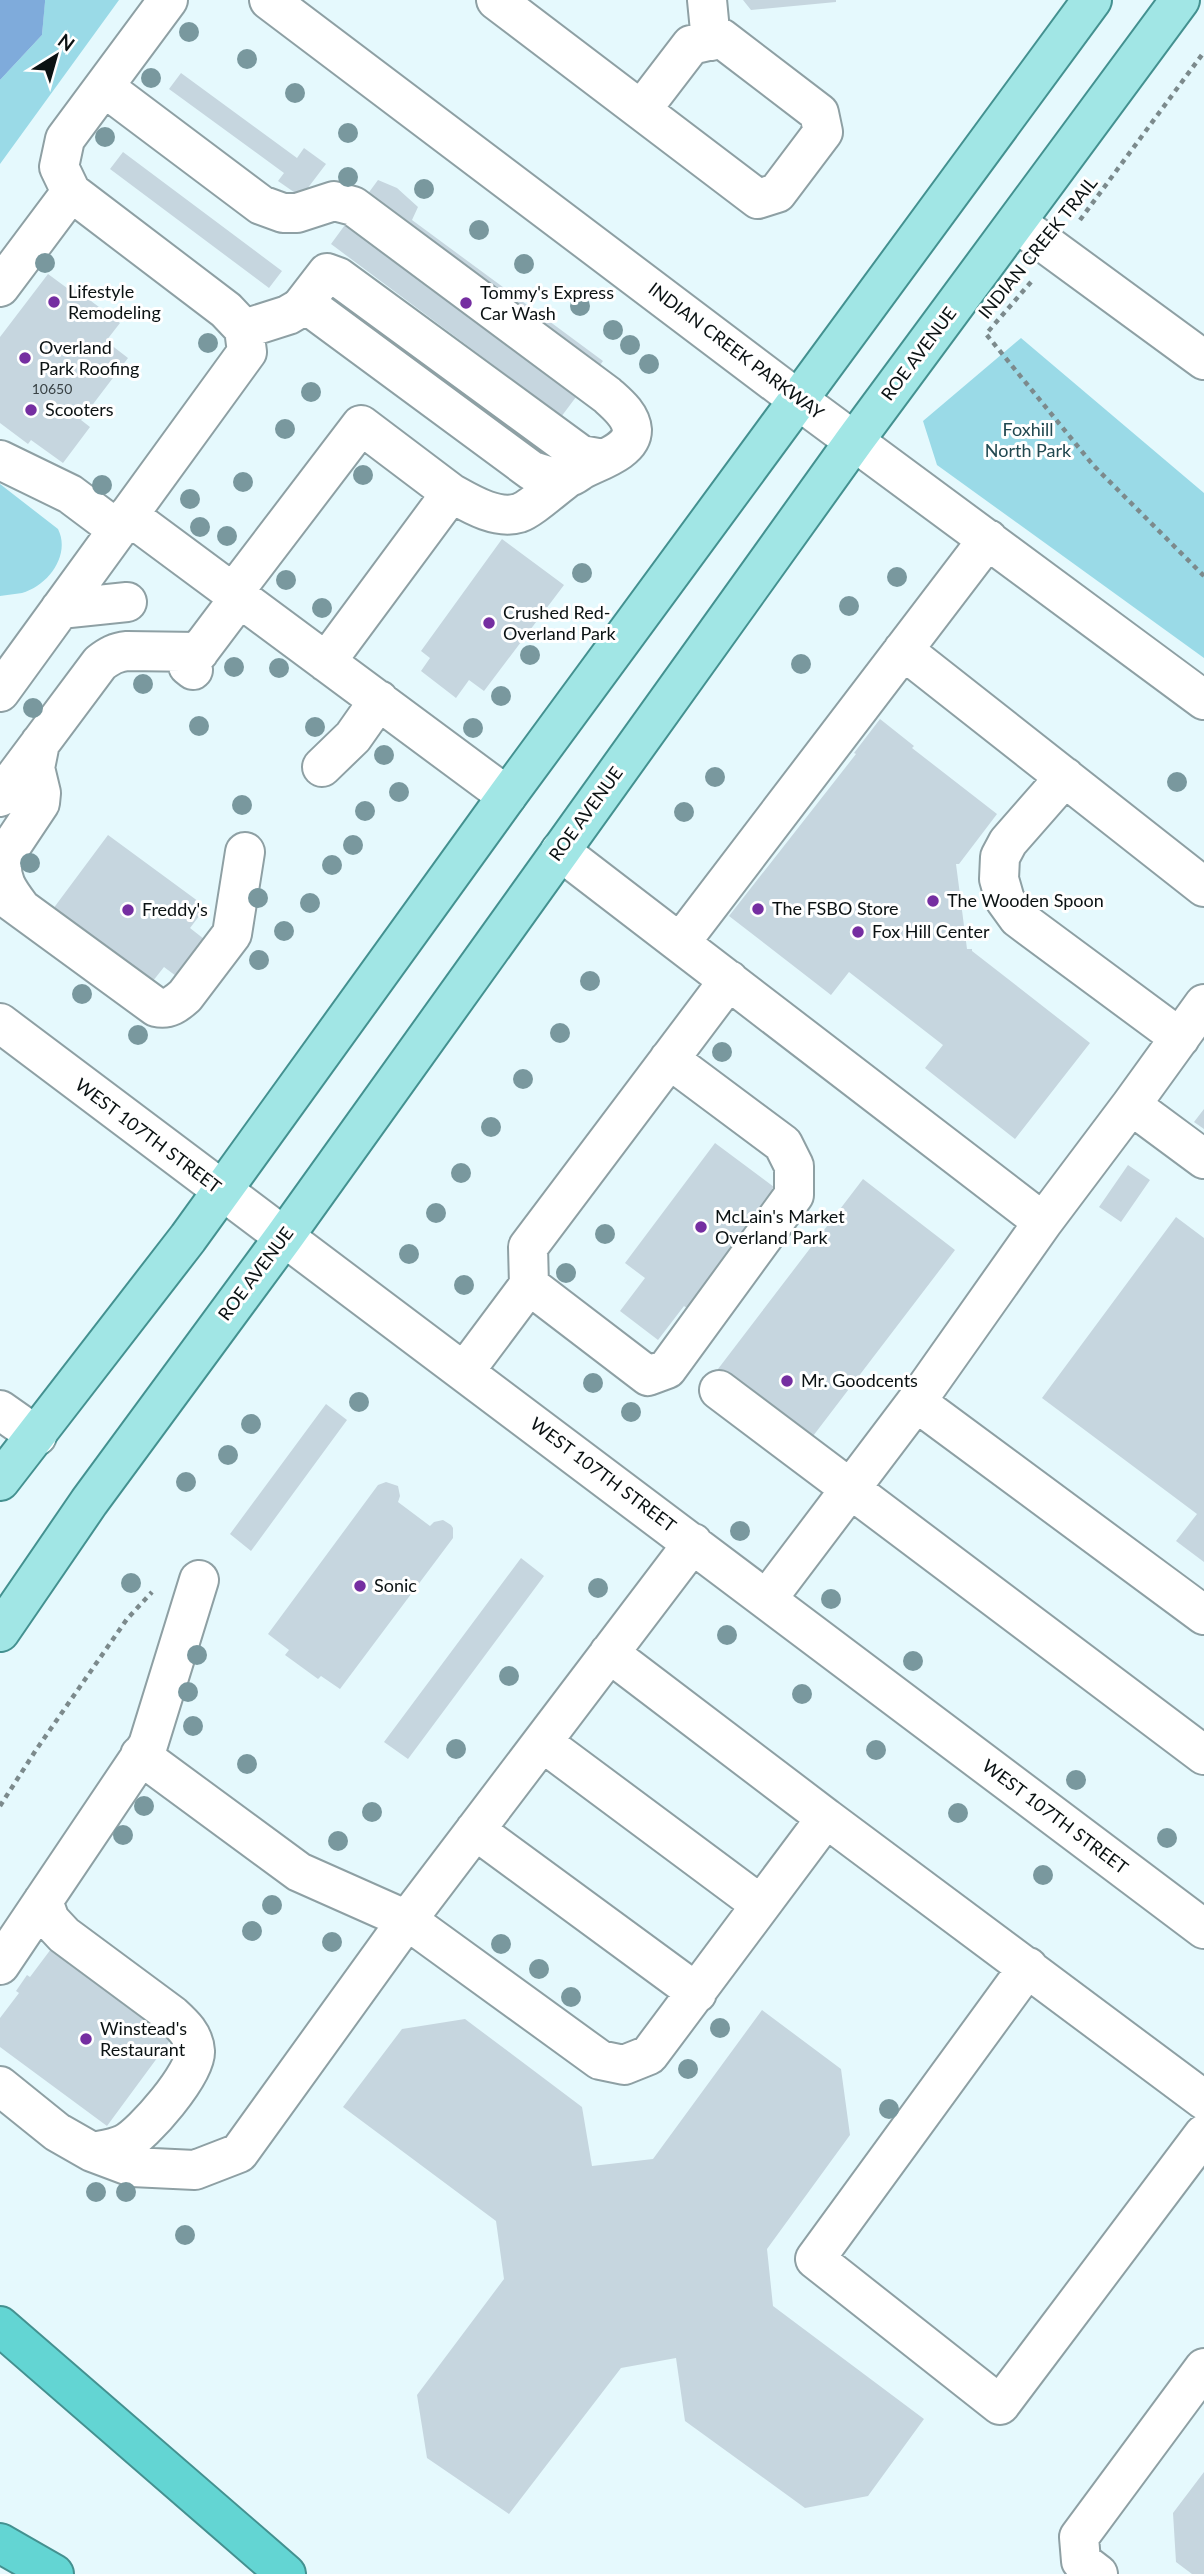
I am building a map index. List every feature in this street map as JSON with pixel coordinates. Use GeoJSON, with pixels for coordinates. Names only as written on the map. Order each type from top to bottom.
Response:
{"type":"FeatureCollection","features":[{"type":"Feature","properties":{"kind":"highway"},"geometry":{"type":"LineString","coordinates":[[0,2326],[286,2574]]}},
{"type":"Feature","properties":{"kind":"highway"},"geometry":{"type":"LineString","coordinates":[[0,2543],[54,2574]]}},
{"type":"Feature","properties":{"kind":"main road"},"geometry":{"type":"LineString","coordinates":[[0,1481],[222,1192],[507,796],[1092,0]]}},
{"type":"Feature","properties":{"kind":"main road","name":"ROE AVENUE"},"geometry":{"type":"LineString","coordinates":[[0,1632],[89,1502],[284,1237],[855,440],[1180,0]]}},
{"type":"Feature","properties":{"kind":"street"},"geometry":{"type":"LineString","coordinates":[[0,692],[247,352],[244,330],[226,310],[71,192],[59,167],[65,139],[168,0]]}},
{"type":"Feature","properties":{"kind":"street","name":"INDIAN CREEK PARKWAY"},"geometry":{"type":"LineString","coordinates":[[269,0],[797,399],[1204,700]]}},
{"type":"Feature","properties":{"kind":"street"},"geometry":{"type":"LineString","coordinates":[[496,0],[758,199],[777,193],[823,132],[819,113],[721,38],[691,45],[642,109]]}},
{"type":"Feature","properties":{"kind":"street"},"geometry":{"type":"LineString","coordinates":[[707,0],[711,41]]}},
{"type":"Feature","properties":{"kind":"street"},"geometry":{"type":"LineString","coordinates":[[0,797],[107,657],[116,652],[127,651],[200,664],[236,595],[361,425],[451,493],[480,509],[500,513],[519,513],[585,468],[617,452],[629,440],[632,432],[630,421],[607,395],[353,206],[334,201],[298,214],[283,214],[261,205],[104,87]]}},
{"type":"Feature","properties":{"kind":"street"},"geometry":{"type":"LineString","coordinates":[[0,256],[32,215],[71,192]]}},
{"type":"Feature","properties":{"kind":"street"},"geometry":{"type":"LineString","coordinates":[[0,287],[71,192]]}},
{"type":"Feature","properties":{"kind":"street"},"geometry":{"type":"LineString","coordinates":[[1017,223],[1204,360]]}},
{"type":"Feature","properties":{"kind":"street"},"geometry":{"type":"LineString","coordinates":[[244,330],[288,315],[306,300],[314,310],[532,471],[555,478],[585,468]]}},
{"type":"Feature","properties":{"kind":"street"},"geometry":{"type":"LineString","coordinates":[[0,436],[63,481],[72,495]]}},
{"type":"Feature","properties":{"kind":"street"},"geometry":{"type":"LineString","coordinates":[[0,460],[123,523],[236,595],[507,796]]}},
{"type":"Feature","properties":{"kind":"street"},"geometry":{"type":"LineString","coordinates":[[326,662],[451,493]]}},
{"type":"Feature","properties":{"kind":"street"},"geometry":{"type":"LineString","coordinates":[[680,943],[988,539]]}},
{"type":"Feature","properties":{"kind":"street"},"geometry":{"type":"LineString","coordinates":[[60,609],[127,602]]}},
{"type":"Feature","properties":{"kind":"street"},"geometry":{"type":"LineString","coordinates":[[903,650],[1204,887]]}},
{"type":"Feature","properties":{"kind":"street"},"geometry":{"type":"LineString","coordinates":[[322,767],[353,737],[379,700]]}},
{"type":"Feature","properties":{"kind":"street"},"geometry":{"type":"LineString","coordinates":[[40,743],[35,768],[41,793],[38,809],[2,860],[1,871],[10,900],[156,1007],[165,1009],[185,996],[232,934],[245,852]]}},
{"type":"Feature","properties":{"kind":"street"},"geometry":{"type":"LineString","coordinates":[[1065,778],[1008,842],[1000,857],[999,880],[1005,900],[1018,918],[1180,1038]]}},
{"type":"Feature","properties":{"kind":"street"},"geometry":{"type":"LineString","coordinates":[[560,851],[1043,1222]]}},
{"type":"Feature","properties":{"kind":"street"},"geometry":{"type":"LineString","coordinates":[[464,1372],[529,1285],[528,1247],[729,980]]}},
{"type":"Feature","properties":{"kind":"street"},"geometry":{"type":"LineString","coordinates":[[767,1599],[916,1402],[1043,1222],[1204,1004]]}},
{"type":"Feature","properties":{"kind":"street","name":"WEST 107TH STREET"},"geometry":{"type":"LineString","coordinates":[[0,1023],[1204,1929]]}},
{"type":"Feature","properties":{"kind":"street"},"geometry":{"type":"LineString","coordinates":[[529,1285],[648,1376],[667,1369],[794,1195],[794,1166],[783,1144],[669,1059]]}},
{"type":"Feature","properties":{"kind":"street"},"geometry":{"type":"LineString","coordinates":[[1131,1105],[1204,1159]]}},
{"type":"Feature","properties":{"kind":"street"},"geometry":{"type":"LineString","coordinates":[[719,1390],[1204,1755]]}},
{"type":"Feature","properties":{"kind":"street"},"geometry":{"type":"LineString","coordinates":[[916,1402],[1204,1615]]}},
{"type":"Feature","properties":{"kind":"street"},"geometry":{"type":"LineString","coordinates":[[0,1410],[37,1436]]}},
{"type":"Feature","properties":{"kind":"street"},"geometry":{"type":"LineString","coordinates":[[0,2086],[57,2132],[92,2152],[132,2167],[195,2170],[239,2153],[407,1920],[693,1543]]}},
{"type":"Feature","properties":{"kind":"street"},"geometry":{"type":"LineString","coordinates":[[0,1965],[148,1745],[199,1580]]}},
{"type":"Feature","properties":{"kind":"street"},"geometry":{"type":"LineString","coordinates":[[609,1653],[1204,2100]]}},
{"type":"Feature","properties":{"kind":"street"},"geometry":{"type":"LineString","coordinates":[[541,1742],[761,1905]]}},
{"type":"Feature","properties":{"kind":"street"},"geometry":{"type":"LineString","coordinates":[[140,1755],[299,1872],[407,1920],[600,2060],[624,2065],[649,2055],[826,1818]]}},
{"type":"Feature","properties":{"kind":"street"},"geometry":{"type":"LineString","coordinates":[[475,1830],[697,1993]]}},
{"type":"Feature","properties":{"kind":"street"},"geometry":{"type":"LineString","coordinates":[[43,1901],[50,1920],[64,1935],[172,2015],[186,2028],[193,2041],[195,2054],[192,2066],[151,2122],[137,2136],[122,2145],[92,2152]]}},
{"type":"Feature","properties":{"kind":"street"},"geometry":{"type":"LineString","coordinates":[[1028,1967],[815,2259],[1000,2406],[1204,2134]]}},
{"type":"Feature","properties":{"kind":"street"},"geometry":{"type":"LineString","coordinates":[[1098,2574],[1081,2561],[1079,2537],[1204,2368]]}},
{"type":"Feature","properties":{"kind":"path","name":"INDIAN CREEK TRAIL"},"geometry":{"type":"LineString","coordinates":[[1204,52],[1055,253],[986,334],[1093,465],[1204,576]]}},
{"type":"Feature","properties":{"kind":"path"},"geometry":{"type":"LineString","coordinates":[[0,1806],[127,1619],[153,1592]]}},
{"type":"Feature","properties":{"kind":"green space"},"geometry":{"type":"Polygon","coordinates":[[[45,0],[119,0],[0,164],[0,80],[42,35],[45,0]]]}},
{"type":"Feature","properties":{"kind":"green space","name":"Foxhill North Park"},"geometry":{"type":"Polygon","coordinates":[[[1021,338],[1204,493],[1204,658],[937,465],[923,421],[1021,338]]]}},
{"type":"Feature","properties":{"kind":"green space"},"geometry":{"type":"Polygon","coordinates":[[[0,484],[58,529],[62,549],[55,568],[40,584],[22,593],[0,596],[0,484]]]}},
{"type":"Feature","properties":{"kind":"shaded area"},"geometry":{"type":"Polygon","coordinates":[[[0,0],[45,2],[42,35],[0,80],[0,0]]]}},
{"type":"Feature","properties":{"kind":"building"},"geometry":{"type":"Polygon","coordinates":[[[743,0],[836,0],[836,2],[751,10],[743,0]]]}},
{"type":"Feature","properties":{"kind":"building"},"geometry":{"type":"Polygon","coordinates":[[[181,73],[297,158],[304,148],[326,164],[301,197],[278,181],[284,173],[169,89],[181,73]]]}},
{"type":"Feature","properties":{"kind":"building"},"geometry":{"type":"Polygon","coordinates":[[[123,152],[282,271],[269,288],[110,169],[123,152]]]}},
{"type":"Feature","properties":{"kind":"building","name":"Tommy's Express Car Wash"},"geometry":{"type":"Polygon","coordinates":[[[378,180],[397,188],[418,207],[412,220],[603,361],[558,421],[547,418],[512,466],[483,444],[518,396],[509,384],[512,379],[331,244],[378,180]]]}},
{"type":"Feature","properties":{"kind":"building"},"geometry":{"type":"Polygon","coordinates":[[[48,274],[67,288],[70,285],[120,323],[106,341],[128,358],[81,420],[90,427],[63,463],[31,440],[28,444],[0,423],[0,337],[48,274]]]}},
{"type":"Feature","properties":{"kind":"building","name":"Crushed Red- Overland Park"},"geometry":{"type":"Polygon","coordinates":[[[502,539],[564,585],[484,691],[469,680],[456,698],[421,671],[430,658],[421,651],[502,539]]]}},
{"type":"Feature","properties":{"kind":"building","name":"Fox Hill Center"},"geometry":{"type":"Polygon","coordinates":[[[880,719],[914,746],[912,748],[997,814],[959,864],[956,864],[967,949],[972,949],[1090,1043],[1015,1139],[925,1068],[943,1045],[849,972],[831,995],[729,916],[856,754],[854,753],[880,719]]]}},
{"type":"Feature","properties":{"kind":"building","name":"Freddy's"},"geometry":{"type":"Polygon","coordinates":[[[108,835],[206,907],[190,928],[204,939],[176,976],[164,967],[149,986],[50,913],[108,835]]]}},
{"type":"Feature","properties":{"kind":"building"},"geometry":{"type":"Polygon","coordinates":[[[1204,1109],[1204,1129],[1194,1122],[1204,1109]]]}},
{"type":"Feature","properties":{"kind":"building","name":"McLain's Market Overland Park"},"geometry":{"type":"Polygon","coordinates":[[[715,1143],[778,1190],[688,1309],[684,1306],[658,1340],[620,1311],[645,1278],[625,1263],[715,1143]]]}},
{"type":"Feature","properties":{"kind":"building"},"geometry":{"type":"Polygon","coordinates":[[[1128,1165],[1150,1180],[1121,1222],[1099,1207],[1128,1165]]]}},
{"type":"Feature","properties":{"kind":"building"},"geometry":{"type":"Polygon","coordinates":[[[863,1179],[955,1250],[810,1440],[718,1369],[863,1179]]]}},
{"type":"Feature","properties":{"kind":"building"},"geometry":{"type":"Polygon","coordinates":[[[1176,1217],[1204,1238],[1204,1562],[1176,1541],[1197,1514],[1042,1398],[1176,1217]]]}},
{"type":"Feature","properties":{"kind":"building"},"geometry":{"type":"Polygon","coordinates":[[[326,1404],[347,1420],[251,1551],[230,1534],[326,1404]]]}},
{"type":"Feature","properties":{"kind":"building","name":"Sonic"},"geometry":{"type":"Polygon","coordinates":[[[386,1482],[398,1486],[398,1502],[430,1526],[443,1520],[451,1525],[453,1538],[340,1689],[321,1676],[318,1679],[285,1655],[289,1650],[268,1634],[378,1485],[386,1482]]]}},
{"type":"Feature","properties":{"kind":"building"},"geometry":{"type":"Polygon","coordinates":[[[521,1558],[544,1576],[408,1759],[384,1742],[521,1558]]]}},
{"type":"Feature","properties":{"kind":"building","name":"Winstead's Restaurant"},"geometry":{"type":"Polygon","coordinates":[[[57,1941],[177,2031],[107,2126],[0,2047],[0,2018],[19,1993],[16,1991],[27,1975],[30,1977],[57,1941]]]}},
{"type":"Feature","properties":{"kind":"building"},"geometry":{"type":"Polygon","coordinates":[[[762,2010],[841,2069],[850,2135],[767,2249],[773,2306],[924,2419],[868,2496],[805,2508],[685,2421],[676,2358],[621,2368],[509,2514],[427,2458],[417,2395],[504,2279],[496,2221],[343,2107],[402,2029],[465,2019],[582,2107],[592,2166],[653,2159],[762,2010]]]}},
{"type":"Feature","properties":{"kind":"building"},"geometry":{"type":"Polygon","coordinates":[[[1204,2472],[1204,2574],[1192,2574],[1176,2562],[1173,2513],[1204,2472]]]}},
{"type":"Feature","properties":{"kind":"place","name":"Lifestyle Remodeling"},"geometry":{"type":"Point","coordinates":[54,302]}},
{"type":"Feature","properties":{"kind":"place","name":"Tommy's Express Car Wash"},"geometry":{"type":"Point","coordinates":[466,303]}},
{"type":"Feature","properties":{"kind":"place","name":"Overland Park Roofing"},"geometry":{"type":"Point","coordinates":[25,358]}},
{"type":"Feature","properties":{"kind":"place","name":"Scooters"},"geometry":{"type":"Point","coordinates":[31,410]}},
{"type":"Feature","properties":{"kind":"place","name":"Crushed Red- Overland Park"},"geometry":{"type":"Point","coordinates":[489,623]}},
{"type":"Feature","properties":{"kind":"place","name":"The Wooden Spoon"},"geometry":{"type":"Point","coordinates":[933,901]}},
{"type":"Feature","properties":{"kind":"place","name":"The FSBO Store"},"geometry":{"type":"Point","coordinates":[758,909]}},
{"type":"Feature","properties":{"kind":"place","name":"Freddy's"},"geometry":{"type":"Point","coordinates":[128,910]}},
{"type":"Feature","properties":{"kind":"place","name":"Fox Hill Center"},"geometry":{"type":"Point","coordinates":[858,932]}},
{"type":"Feature","properties":{"kind":"place","name":"McLain's Market Overland Park"},"geometry":{"type":"Point","coordinates":[701,1227]}},
{"type":"Feature","properties":{"kind":"place","name":"Mr. Goodcents"},"geometry":{"type":"Point","coordinates":[787,1381]}},
{"type":"Feature","properties":{"kind":"place","name":"Sonic"},"geometry":{"type":"Point","coordinates":[360,1586]}},
{"type":"Feature","properties":{"kind":"place","name":"Winstead's Restaurant"},"geometry":{"type":"Point","coordinates":[86,2039]}}]}
